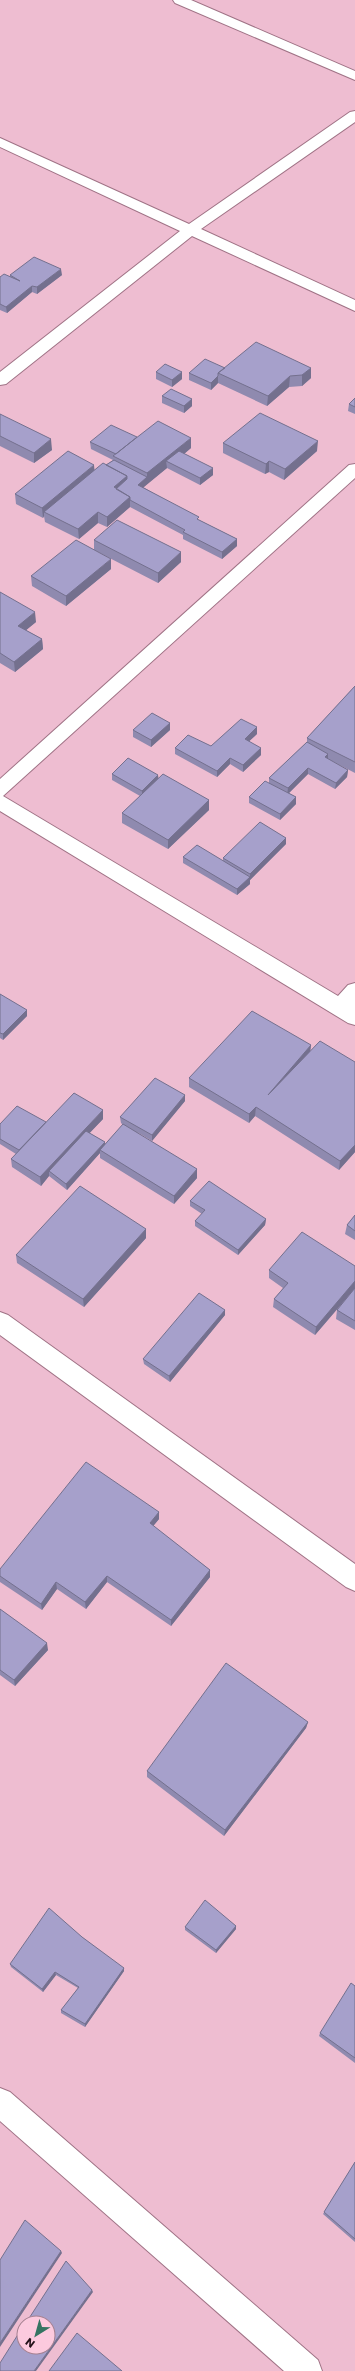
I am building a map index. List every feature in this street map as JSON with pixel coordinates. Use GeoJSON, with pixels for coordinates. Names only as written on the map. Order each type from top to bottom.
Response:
{"type":"FeatureCollection","features":[{"type":"Feature","properties":{"kind":"street"},"geometry":{"type":"LineString","coordinates":[[180,0],[355,76]]}},
{"type":"Feature","properties":{"kind":"street"},"geometry":{"type":"LineString","coordinates":[[0,380],[189,231],[355,115]]}},
{"type":"Feature","properties":{"kind":"street"},"geometry":{"type":"LineString","coordinates":[[0,142],[189,231],[355,306]]}},
{"type":"Feature","properties":{"kind":"street"},"geometry":{"type":"LineString","coordinates":[[0,790],[355,469]]}},
{"type":"Feature","properties":{"kind":"street"},"geometry":{"type":"LineString","coordinates":[[0,802],[348,1012],[355,991]]}},
{"type":"Feature","properties":{"kind":"street"},"geometry":{"type":"LineString","coordinates":[[0,1322],[355,1579]]}},
{"type":"Feature","properties":{"kind":"street"},"geometry":{"type":"LineString","coordinates":[[0,2102],[307,2371]]}},
{"type":"Feature","properties":{"kind":"building"},"geometry":{"type":"Polygon","coordinates":[[[34,257],[61,269],[37,287],[32,286],[6,307],[0,304],[0,277],[4,274],[20,281],[10,275],[34,257]]]}},
{"type":"Feature","properties":{"kind":"building"},"geometry":{"type":"Polygon","coordinates":[[[256,342],[311,368],[302,375],[290,376],[268,396],[218,373],[256,342]]]}},
{"type":"Feature","properties":{"kind":"building"},"geometry":{"type":"Polygon","coordinates":[[[205,359],[225,368],[218,373],[218,376],[211,383],[189,373],[205,359]]]}},
{"type":"Feature","properties":{"kind":"building"},"geometry":{"type":"Polygon","coordinates":[[[165,364],[182,372],[172,380],[156,372],[165,364]]]}},
{"type":"Feature","properties":{"kind":"building"},"geometry":{"type":"Polygon","coordinates":[[[171,389],[192,399],[184,406],[162,396],[171,389]]]}},
{"type":"Feature","properties":{"kind":"building"},"geometry":{"type":"Polygon","coordinates":[[[355,398],[355,407],[349,404],[355,398]]]}},
{"type":"Feature","properties":{"kind":"building"},"geometry":{"type":"Polygon","coordinates":[[[260,413],[318,441],[285,469],[269,461],[266,464],[223,443],[260,413]]]}},
{"type":"Feature","properties":{"kind":"building"},"geometry":{"type":"Polygon","coordinates":[[[0,414],[51,439],[34,453],[0,436],[0,414]]]}},
{"type":"Feature","properties":{"kind":"building"},"geometry":{"type":"Polygon","coordinates":[[[158,421],[191,438],[147,473],[113,456],[158,421]]]}},
{"type":"Feature","properties":{"kind":"building"},"geometry":{"type":"Polygon","coordinates":[[[111,425],[137,437],[116,454],[90,442],[111,425]]]}},
{"type":"Feature","properties":{"kind":"building"},"geometry":{"type":"Polygon","coordinates":[[[68,451],[94,465],[42,508],[15,494],[68,451]]]}},
{"type":"Feature","properties":{"kind":"building"},"geometry":{"type":"Polygon","coordinates":[[[179,451],[213,468],[200,478],[166,461],[179,451]]]}},
{"type":"Feature","properties":{"kind":"building"},"geometry":{"type":"Polygon","coordinates":[[[114,460],[147,477],[138,485],[199,517],[197,519],[237,539],[222,552],[183,532],[185,530],[130,500],[130,497],[116,489],[127,479],[127,476],[106,465],[114,460]]]}},
{"type":"Feature","properties":{"kind":"building"},"geometry":{"type":"Polygon","coordinates":[[[103,463],[127,476],[114,487],[130,497],[107,517],[98,512],[78,529],[44,512],[103,463]]]}},
{"type":"Feature","properties":{"kind":"building"},"geometry":{"type":"Polygon","coordinates":[[[117,520],[181,552],[158,573],[94,540],[117,520]]]}},
{"type":"Feature","properties":{"kind":"building"},"geometry":{"type":"Polygon","coordinates":[[[76,540],[111,559],[66,596],[31,576],[76,540]]]}},
{"type":"Feature","properties":{"kind":"building"},"geometry":{"type":"Polygon","coordinates":[[[0,592],[35,612],[18,626],[42,639],[14,662],[0,653],[0,592]]]}},
{"type":"Feature","properties":{"kind":"building"},"geometry":{"type":"Polygon","coordinates":[[[355,686],[355,762],[307,738],[355,686]]]}},
{"type":"Feature","properties":{"kind":"building"},"geometry":{"type":"Polygon","coordinates":[[[152,713],[170,723],[151,740],[133,730],[152,713]]]}},
{"type":"Feature","properties":{"kind":"building"},"geometry":{"type":"Polygon","coordinates":[[[241,719],[257,727],[245,739],[261,748],[243,765],[230,758],[217,771],[175,748],[188,735],[211,746],[241,719]]]}},
{"type":"Feature","properties":{"kind":"building"},"geometry":{"type":"Polygon","coordinates":[[[307,742],[328,754],[325,757],[348,770],[336,783],[308,768],[288,788],[269,778],[307,742]]]}},
{"type":"Feature","properties":{"kind":"building"},"geometry":{"type":"Polygon","coordinates":[[[128,758],[158,775],[142,791],[112,774],[128,758]]]}},
{"type":"Feature","properties":{"kind":"building"},"geometry":{"type":"Polygon","coordinates":[[[163,774],[209,800],[168,840],[122,813],[163,774]]]}},
{"type":"Feature","properties":{"kind":"building"},"geometry":{"type":"Polygon","coordinates":[[[265,781],[296,797],[280,814],[249,797],[265,781]]]}},
{"type":"Feature","properties":{"kind":"building"},"geometry":{"type":"Polygon","coordinates":[[[260,822],[286,838],[250,874],[223,858],[260,822]]]}},
{"type":"Feature","properties":{"kind":"building"},"geometry":{"type":"Polygon","coordinates":[[[197,845],[250,877],[237,889],[183,857],[197,845]]]}},
{"type":"Feature","properties":{"kind":"building"},"geometry":{"type":"Polygon","coordinates":[[[0,994],[27,1010],[3,1034],[0,1033],[0,994]]]}},
{"type":"Feature","properties":{"kind":"building"},"geometry":{"type":"Polygon","coordinates":[[[252,1011],[311,1045],[268,1095],[320,1041],[355,1062],[355,1145],[340,1161],[256,1107],[249,1114],[189,1078],[252,1011]]]}},
{"type":"Feature","properties":{"kind":"building"},"geometry":{"type":"Polygon","coordinates":[[[155,1078],[185,1095],[152,1135],[120,1117],[155,1078]]]}},
{"type":"Feature","properties":{"kind":"building"},"geometry":{"type":"Polygon","coordinates":[[[74,1093],[103,1110],[40,1177],[11,1159],[74,1093]]]}},
{"type":"Feature","properties":{"kind":"building"},"geometry":{"type":"Polygon","coordinates":[[[17,1106],[46,1122],[19,1150],[0,1139],[0,1124],[17,1106]]]}},
{"type":"Feature","properties":{"kind":"building"},"geometry":{"type":"Polygon","coordinates":[[[123,1124],[197,1169],[174,1196],[100,1150],[123,1124]]]}},
{"type":"Feature","properties":{"kind":"building"},"geometry":{"type":"Polygon","coordinates":[[[86,1131],[105,1142],[66,1184],[49,1171],[86,1131]]]}},
{"type":"Feature","properties":{"kind":"building"},"geometry":{"type":"Polygon","coordinates":[[[209,1181],[266,1219],[238,1250],[195,1221],[205,1210],[190,1201],[209,1181]]]}},
{"type":"Feature","properties":{"kind":"building"},"geometry":{"type":"Polygon","coordinates":[[[80,1186],[146,1229],[83,1299],[16,1255],[80,1186]]]}},
{"type":"Feature","properties":{"kind":"building"},"geometry":{"type":"Polygon","coordinates":[[[355,1215],[355,1231],[347,1225],[355,1215]]]}},
{"type":"Feature","properties":{"kind":"building"},"geometry":{"type":"Polygon","coordinates":[[[302,1232],[355,1266],[355,1281],[316,1327],[274,1299],[288,1283],[269,1270],[302,1232]]]}},
{"type":"Feature","properties":{"kind":"building"},"geometry":{"type":"Polygon","coordinates":[[[355,1288],[355,1321],[337,1310],[355,1288]]]}},
{"type":"Feature","properties":{"kind":"building"},"geometry":{"type":"Polygon","coordinates":[[[199,1293],[225,1310],[169,1376],[143,1359],[199,1293]]]}},
{"type":"Feature","properties":{"kind":"building"},"geometry":{"type":"Polygon","coordinates":[[[86,1462],[159,1512],[150,1523],[210,1570],[171,1620],[107,1576],[85,1602],[56,1582],[41,1604],[0,1576],[0,1569],[86,1462]]]}},
{"type":"Feature","properties":{"kind":"building"},"geometry":{"type":"Polygon","coordinates":[[[0,1609],[47,1643],[14,1680],[0,1670],[0,1609]]]}},
{"type":"Feature","properties":{"kind":"building"},"geometry":{"type":"Polygon","coordinates":[[[226,1663],[308,1722],[225,1830],[147,1771],[226,1663]]]}},
{"type":"Feature","properties":{"kind":"building"},"geometry":{"type":"Polygon","coordinates":[[[205,1900],[236,1926],[216,1950],[185,1927],[205,1900]]]}},
{"type":"Feature","properties":{"kind":"building"},"geometry":{"type":"Polygon","coordinates":[[[49,1908],[82,1937],[124,1968],[85,2024],[61,2010],[79,1987],[55,1972],[42,1989],[10,1964],[49,1908]]]}},
{"type":"Feature","properties":{"kind":"building"},"geometry":{"type":"Polygon","coordinates":[[[351,1983],[355,1986],[355,2058],[320,2033],[351,1983]]]}},
{"type":"Feature","properties":{"kind":"building"},"geometry":{"type":"Polygon","coordinates":[[[355,2162],[355,2239],[324,2212],[355,2162]]]}},
{"type":"Feature","properties":{"kind":"building"},"geometry":{"type":"Polygon","coordinates":[[[25,2220],[61,2251],[19,2315],[16,2315],[16,2319],[0,2343],[0,2260],[25,2220]]]}},
{"type":"Feature","properties":{"kind":"building"},"geometry":{"type":"Polygon","coordinates":[[[66,2261],[92,2290],[56,2340],[56,2315],[31,2315],[66,2261]]]}},
{"type":"Feature","properties":{"kind":"building"},"geometry":{"type":"Polygon","coordinates":[[[77,2333],[122,2371],[49,2371],[77,2333]]]}},
{"type":"Feature","properties":{"kind":"building"},"geometry":{"type":"Polygon","coordinates":[[[16,2338],[16,2355],[45,2355],[34,2371],[0,2371],[0,2363],[16,2338]]]}}]}
